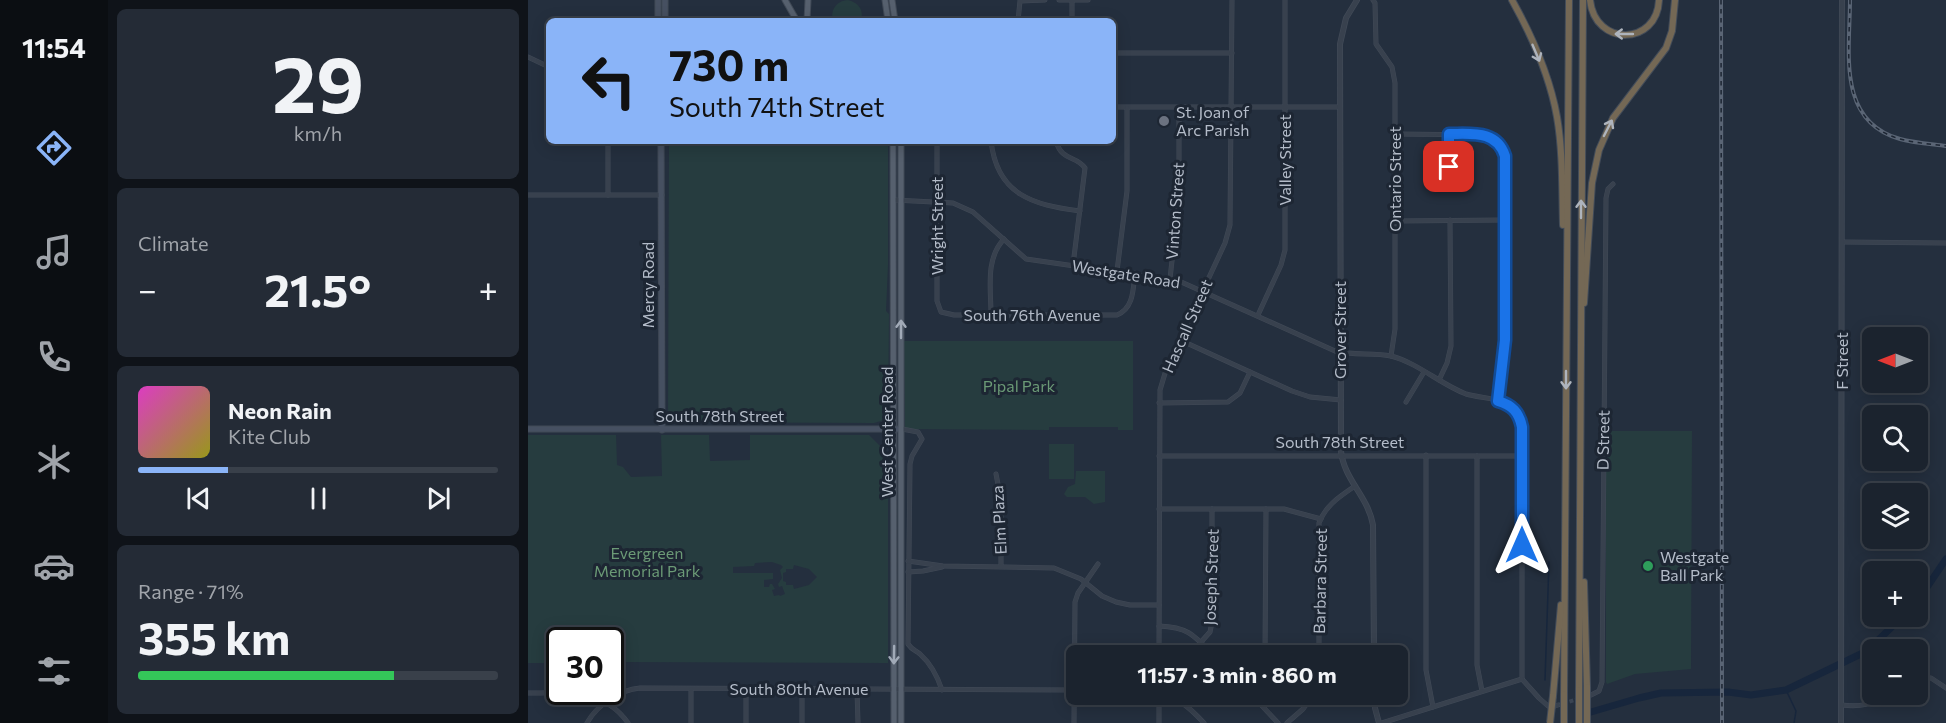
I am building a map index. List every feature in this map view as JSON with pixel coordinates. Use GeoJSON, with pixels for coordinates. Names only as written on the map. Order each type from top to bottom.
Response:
{"type":"FeatureCollection","features":[{"type":"Feature","properties":{"kind":"highway"},"geometry":{"type":"LineString","coordinates":[[1512,0],[1545,74],[1557,117],[1562,183],[1566,321]]}},
{"type":"Feature","properties":{"kind":"highway"},"geometry":{"type":"LineString","coordinates":[[1564,723],[1567,0]]}},
{"type":"Feature","properties":{"kind":"highway"},"geometry":{"type":"LineString","coordinates":[[1579,723],[1583,0]]}},
{"type":"Feature","properties":{"kind":"highway"},"geometry":{"type":"LineString","coordinates":[[1590,0],[1593,15],[1600,25],[1613,33],[1627,35],[1639,32],[1648,26],[1656,15],[1659,0]]}},
{"type":"Feature","properties":{"kind":"highway"},"geometry":{"type":"LineString","coordinates":[[1581,352],[1591,190],[1596,158],[1613,118],[1662,53],[1672,31],[1673,0]]}},
{"type":"Feature","properties":{"kind":"highway"},"geometry":{"type":"LineString","coordinates":[[1580,503],[1587,723]]}},
{"type":"Feature","properties":{"kind":"highway"},"geometry":{"type":"LineString","coordinates":[[1550,723],[1558,664],[1565,548]]}},
{"type":"Feature","properties":{"kind":"main road"},"geometry":{"type":"LineString","coordinates":[[658,0],[658,18]]}},
{"type":"Feature","properties":{"kind":"main road"},"geometry":{"type":"LineString","coordinates":[[665,0],[665,18]]}},
{"type":"Feature","properties":{"kind":"main road"},"geometry":{"type":"LineString","coordinates":[[785,0],[795,18]]}},
{"type":"Feature","properties":{"kind":"main road"},"geometry":{"type":"LineString","coordinates":[[807,18],[808,0]]}},
{"type":"Feature","properties":{"kind":"main road"},"geometry":{"type":"LineString","coordinates":[[885,0],[888,18]]}},
{"type":"Feature","properties":{"kind":"main road"},"geometry":{"type":"LineString","coordinates":[[892,0],[895,18]]}},
{"type":"Feature","properties":{"kind":"main road","name":"Mercy Road"},"geometry":{"type":"LineString","coordinates":[[661,144],[662,430]]}},
{"type":"Feature","properties":{"kind":"main road","name":"West Center Road"},"geometry":{"type":"LineString","coordinates":[[893,144],[894,723]]}},
{"type":"Feature","properties":{"kind":"main road","name":"West Center Road"},"geometry":{"type":"LineString","coordinates":[[901,144],[902,723]]}},
{"type":"Feature","properties":{"kind":"main road","name":"South 78th Street"},"geometry":{"type":"LineString","coordinates":[[528,429],[902,429]]}},
{"type":"Feature","properties":{"kind":"street"},"geometry":{"type":"LineString","coordinates":[[1018,18],[1020,1],[1045,0]]}},
{"type":"Feature","properties":{"kind":"street"},"geometry":{"type":"LineString","coordinates":[[1059,0],[1088,0]]}},
{"type":"Feature","properties":{"kind":"street"},"geometry":{"type":"LineString","coordinates":[[1072,0],[1072,18]]}},
{"type":"Feature","properties":{"kind":"street","name":"Hascall Street"},"geometry":{"type":"LineString","coordinates":[[1159,645],[1159,403],[1163,377],[1225,243],[1232,217],[1232,0]]}},
{"type":"Feature","properties":{"kind":"street","name":"Valley Street"},"geometry":{"type":"LineString","coordinates":[[1258,315],[1281,265],[1285,250],[1285,0]]}},
{"type":"Feature","properties":{"kind":"street","name":"Grover Street"},"geometry":{"type":"LineString","coordinates":[[1357,0],[1348,14],[1341,33],[1341,456],[1346,472],[1368,506],[1373,525],[1374,645]]}},
{"type":"Feature","properties":{"kind":"street","name":"Ontario Street"},"geometry":{"type":"LineString","coordinates":[[1373,0],[1376,44],[1392,67],[1394,75],[1395,329],[1391,356]]}},
{"type":"Feature","properties":{"kind":"street","name":"F Street"},"geometry":{"type":"LineString","coordinates":[[1841,723],[1842,0]]}},
{"type":"Feature","properties":{"kind":"street"},"geometry":{"type":"LineString","coordinates":[[1116,53],[1232,53]]}},
{"type":"Feature","properties":{"kind":"street"},"geometry":{"type":"LineString","coordinates":[[528,57],[546,66]]}},
{"type":"Feature","properties":{"kind":"street"},"geometry":{"type":"LineString","coordinates":[[1116,107],[1340,107]]}},
{"type":"Feature","properties":{"kind":"street","name":"Vinton Street"},"geometry":{"type":"LineString","coordinates":[[1170,279],[1179,195],[1179,107]]}},
{"type":"Feature","properties":{"kind":"street"},"geometry":{"type":"LineString","coordinates":[[1117,271],[1127,191],[1127,108]]}},
{"type":"Feature","properties":{"kind":"street"},"geometry":{"type":"LineString","coordinates":[[1395,134],[1485,135],[1498,142],[1505,156],[1505,340],[1498,401],[1513,408],[1519,416],[1522,427],[1522,679],[1548,706]]}},
{"type":"Feature","properties":{"kind":"street"},"geometry":{"type":"LineString","coordinates":[[1449,134],[1449,167]]}},
{"type":"Feature","properties":{"kind":"street"},"geometry":{"type":"LineString","coordinates":[[608,144],[608,195]]}},
{"type":"Feature","properties":{"kind":"street","name":"Wright Street"},"geometry":{"type":"LineString","coordinates":[[937,144],[937,301],[939,310]]}},
{"type":"Feature","properties":{"kind":"street"},"geometry":{"type":"LineString","coordinates":[[992,144],[994,158],[1002,175],[1020,194],[1042,205],[1080,211]]}},
{"type":"Feature","properties":{"kind":"street"},"geometry":{"type":"LineString","coordinates":[[1058,144],[1063,154],[1085,167],[1073,265]]}},
{"type":"Feature","properties":{"kind":"street","name":"D Street"},"geometry":{"type":"LineString","coordinates":[[1592,695],[1600,689],[1602,682],[1606,194],[1613,184]]}},
{"type":"Feature","properties":{"kind":"street"},"geometry":{"type":"LineString","coordinates":[[528,195],[662,195]]}},
{"type":"Feature","properties":{"kind":"street","name":"Westgate Road"},"geometry":{"type":"LineString","coordinates":[[894,200],[953,203],[969,209],[1026,259],[1170,279],[1203,290],[1341,352],[1391,356],[1467,394],[1498,401]]}},
{"type":"Feature","properties":{"kind":"street"},"geometry":{"type":"LineString","coordinates":[[1395,220],[1506,220]]}},
{"type":"Feature","properties":{"kind":"street"},"geometry":{"type":"LineString","coordinates":[[1439,380],[1447,363],[1451,346],[1450,220]]}},
{"type":"Feature","properties":{"kind":"street"},"geometry":{"type":"LineString","coordinates":[[991,315],[991,260],[1004,239]]}},
{"type":"Feature","properties":{"kind":"street"},"geometry":{"type":"LineString","coordinates":[[1842,242],[1946,243]]}},
{"type":"Feature","properties":{"kind":"street","name":"South 76th Avenue"},"geometry":{"type":"LineString","coordinates":[[939,310],[947,315],[1112,315],[1125,311],[1131,302],[1135,273]]}},
{"type":"Feature","properties":{"kind":"street"},"geometry":{"type":"LineString","coordinates":[[1180,340],[1301,395],[1320,399],[1341,399]]}},
{"type":"Feature","properties":{"kind":"street"},"geometry":{"type":"LineString","coordinates":[[1159,403],[1228,402],[1240,393],[1250,372]]}},
{"type":"Feature","properties":{"kind":"street"},"geometry":{"type":"LineString","coordinates":[[1406,402],[1424,372]]}},
{"type":"Feature","properties":{"kind":"street","name":"South 78th Street"},"geometry":{"type":"LineString","coordinates":[[902,429],[918,432],[922,439],[910,464],[908,561]]}},
{"type":"Feature","properties":{"kind":"street"},"geometry":{"type":"LineString","coordinates":[[1426,455],[1426,670],[1433,707]]}},
{"type":"Feature","properties":{"kind":"street","name":"South 78th Street"},"geometry":{"type":"LineString","coordinates":[[1159,456],[1522,456]]}},
{"type":"Feature","properties":{"kind":"street"},"geometry":{"type":"LineString","coordinates":[[1477,456],[1477,665],[1482,691]]}},
{"type":"Feature","properties":{"kind":"street","name":"Elm Plaza"},"geometry":{"type":"LineString","coordinates":[[996,474],[1001,500],[1001,566]]}},
{"type":"Feature","properties":{"kind":"street","name":"Barbara Street"},"geometry":{"type":"LineString","coordinates":[[1319,645],[1319,528],[1321,519],[1331,503],[1355,486]]}},
{"type":"Feature","properties":{"kind":"street"},"geometry":{"type":"LineString","coordinates":[[1159,509],[1289,510],[1321,519]]}},
{"type":"Feature","properties":{"kind":"street","name":"Joseph Street"},"geometry":{"type":"LineString","coordinates":[[1201,642],[1210,632],[1212,622],[1212,509]]}},
{"type":"Feature","properties":{"kind":"street"},"geometry":{"type":"LineString","coordinates":[[1265,645],[1266,509]]}},
{"type":"Feature","properties":{"kind":"street"},"geometry":{"type":"LineString","coordinates":[[942,690],[938,678],[922,656],[908,644],[908,561],[943,566],[1054,568],[1069,572],[1102,596],[1116,603],[1159,605]]}},
{"type":"Feature","properties":{"kind":"street"},"geometry":{"type":"LineString","coordinates":[[1074,645],[1074,604],[1078,593],[1098,564]]}},
{"type":"Feature","properties":{"kind":"street"},"geometry":{"type":"LineString","coordinates":[[908,572],[921,572],[943,566]]}},
{"type":"Feature","properties":{"kind":"street"},"geometry":{"type":"LineString","coordinates":[[1159,626],[1184,629],[1204,645]]}},
{"type":"Feature","properties":{"kind":"street"},"geometry":{"type":"LineString","coordinates":[[1374,705],[1380,723],[1522,679]]}},
{"type":"Feature","properties":{"kind":"street"},"geometry":{"type":"LineString","coordinates":[[1928,679],[1933,679],[1946,688]]}},
{"type":"Feature","properties":{"kind":"street","name":"South 80th Avenue"},"geometry":{"type":"LineString","coordinates":[[624,692],[633,689],[1066,690]]}},
{"type":"Feature","properties":{"kind":"street"},"geometry":{"type":"LineString","coordinates":[[690,723],[691,689]]}},
{"type":"Feature","properties":{"kind":"street"},"geometry":{"type":"LineString","coordinates":[[746,689],[746,723]]}},
{"type":"Feature","properties":{"kind":"street"},"geometry":{"type":"LineString","coordinates":[[802,689],[802,723]]}},
{"type":"Feature","properties":{"kind":"street"},"geometry":{"type":"LineString","coordinates":[[857,690],[858,723]]}},
{"type":"Feature","properties":{"kind":"street"},"geometry":{"type":"LineString","coordinates":[[528,693],[546,693]]}},
{"type":"Feature","properties":{"kind":"street","name":"South 80th Avenue"},"geometry":{"type":"LineString","coordinates":[[586,723],[603,705]]}},
{"type":"Feature","properties":{"kind":"street"},"geometry":{"type":"LineString","coordinates":[[611,705],[628,723]]}},
{"type":"Feature","properties":{"kind":"street"},"geometry":{"type":"LineString","coordinates":[[1074,705],[1074,723]]}},
{"type":"Feature","properties":{"kind":"street"},"geometry":{"type":"LineString","coordinates":[[1159,705],[1159,723]]}},
{"type":"Feature","properties":{"kind":"street"},"geometry":{"type":"LineString","coordinates":[[1186,705],[1204,723]]}},
{"type":"Feature","properties":{"kind":"street"},"geometry":{"type":"LineString","coordinates":[[1261,705],[1278,723]]}},
{"type":"Feature","properties":{"kind":"street"},"geometry":{"type":"LineString","coordinates":[[1287,723],[1306,705]]}},
{"type":"Feature","properties":{"kind":"street"},"geometry":{"type":"LineString","coordinates":[[1841,705],[1868,705]]}},
{"type":"Feature","properties":{"kind":"green space"},"geometry":{"type":"Polygon","coordinates":[[[848,0],[855,3],[860,8],[861,18],[833,18],[832,13],[840,2],[848,0]]]}},
{"type":"Feature","properties":{"kind":"green space"},"geometry":{"type":"Polygon","coordinates":[[[669,144],[888,144],[886,311],[889,314],[888,419],[874,423],[668,422],[669,144]]]}},
{"type":"Feature","properties":{"kind":"green space","name":"Pipal Park"},"geometry":{"type":"Polygon","coordinates":[[[904,341],[1133,341],[1133,430],[1118,430],[1118,427],[1049,427],[1049,430],[905,429],[904,341]]]}},
{"type":"Feature","properties":{"kind":"green space","name":"Westgate Ball Park"},"geometry":{"type":"Polygon","coordinates":[[[1606,431],[1692,431],[1691,669],[1635,674],[1607,684],[1606,682],[1606,431]]]}},
{"type":"Feature","properties":{"kind":"green space","name":"Evergreen Memorial Park"},"geometry":{"type":"Polygon","coordinates":[[[528,435],[616,435],[617,465],[623,467],[631,477],[662,476],[661,435],[709,435],[710,461],[750,460],[750,435],[869,435],[888,454],[888,663],[624,662],[624,627],[546,627],[546,663],[528,663],[528,435]],[[772,562],[733,567],[733,573],[773,573],[773,579],[764,580],[764,587],[772,584],[775,589],[772,590],[774,596],[780,596],[785,594],[782,586],[779,587],[778,584],[782,578],[780,570],[783,567],[772,562]],[[794,565],[793,569],[786,569],[783,573],[783,581],[786,585],[793,585],[794,589],[809,585],[817,577],[809,569],[794,565]]]}},
{"type":"Feature","properties":{"kind":"green space"},"geometry":{"type":"Polygon","coordinates":[[[1049,444],[1074,444],[1074,479],[1049,479],[1049,444]]]}},
{"type":"Feature","properties":{"kind":"green space"},"geometry":{"type":"Polygon","coordinates":[[[1076,471],[1105,471],[1105,502],[1094,504],[1085,497],[1067,497],[1064,494],[1068,487],[1075,484],[1076,471]]]}},
{"type":"Feature","properties":{"kind":"waterway"},"geometry":{"type":"LineString","coordinates":[[1928,586],[1946,559]]}},
{"type":"Feature","properties":{"kind":"waterway"},"geometry":{"type":"LineString","coordinates":[[1545,680],[1549,562]]}},
{"type":"Feature","properties":{"kind":"waterway"},"geometry":{"type":"LineString","coordinates":[[1591,712],[1661,693],[1728,692],[1751,695],[1786,690],[1867,651],[1892,627]]}},
{"type":"Feature","properties":{"kind":"waterway"},"geometry":{"type":"LineString","coordinates":[[1786,690],[1796,711],[1794,723]]}},
{"type":"Feature","properties":{"kind":"tunnel"},"geometry":{"type":"LineString","coordinates":[[1558,705],[1588,696]]}},
{"type":"Feature","properties":{"kind":"railway"},"geometry":{"type":"LineString","coordinates":[[1721,0],[1722,723]]}},
{"type":"Feature","properties":{"kind":"railway"},"geometry":{"type":"LineString","coordinates":[[1850,0],[1851,82],[1856,101],[1865,117],[1879,130],[1900,139],[1946,146]]}},
{"type":"Feature","properties":{"kind":"place","name":"St. Joan of Arc Parish"},"geometry":{"type":"Point","coordinates":[1164,121]}},
{"type":"Feature","properties":{"kind":"place","name":"Westgate Ball Park"},"geometry":{"type":"Point","coordinates":[1648,566]}},
{"type":"Feature","properties":{"kind":"route"},"geometry":{"type":"LineString","coordinates":[[1449,167],[1449,134],[1489,136],[1501,146],[1505,156],[1505,340],[1498,401],[1513,408],[1519,416],[1522,427],[1522,545]]}}]}
